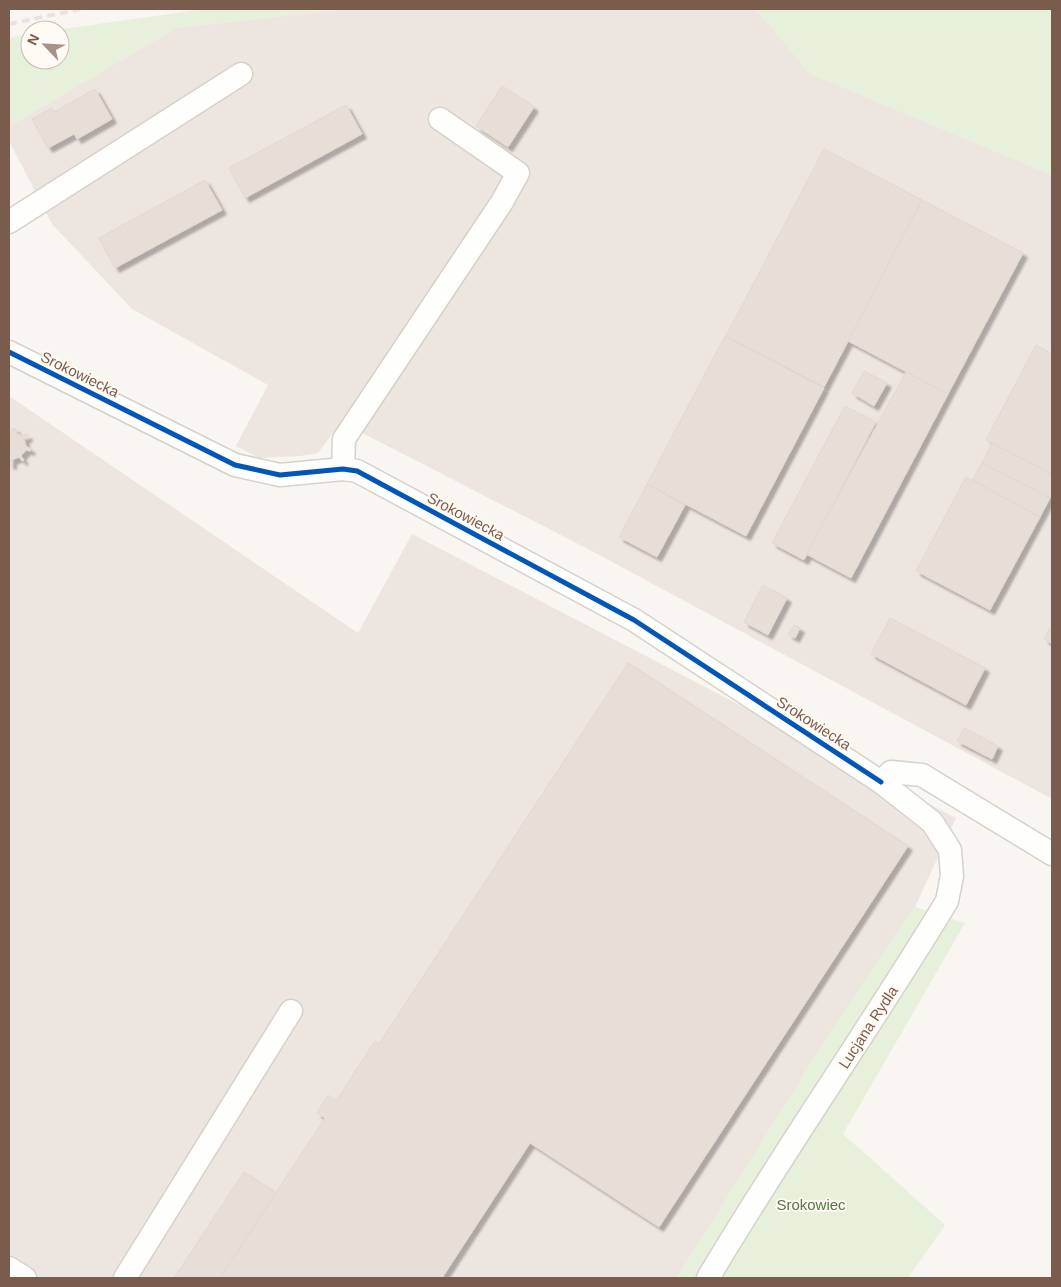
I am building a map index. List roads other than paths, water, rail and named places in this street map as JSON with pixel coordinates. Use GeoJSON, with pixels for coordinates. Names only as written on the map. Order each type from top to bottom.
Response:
{"type":"FeatureCollection","features":[{"type":"Feature","properties":{"kind":"street"},"geometry":{"type":"LineString","coordinates":[[9,222],[242,74]]}},
{"type":"Feature","properties":{"kind":"street"},"geometry":{"type":"LineString","coordinates":[[343,469],[344,439],[502,202],[518,173],[440,119]]}},
{"type":"Feature","properties":{"kind":"street","name":"Srokowiecka"},"geometry":{"type":"LineString","coordinates":[[9,352],[235,465],[280,476],[343,469],[357,471],[634,620],[881,782]]}},
{"type":"Feature","properties":{"kind":"street"},"geometry":{"type":"LineString","coordinates":[[881,782],[891,772],[922,775],[1052,854]]}},
{"type":"Feature","properties":{"kind":"street","name":"Lucjana Rydla"},"geometry":{"type":"LineString","coordinates":[[708,1278],[748,1211],[857,1044],[947,901],[952,876],[950,850],[932,822],[881,782]]}},
{"type":"Feature","properties":{"kind":"street"},"geometry":{"type":"LineString","coordinates":[[125,1278],[291,1011]]}},
{"type":"Feature","properties":{"kind":"street"},"geometry":{"type":"LineString","coordinates":[[9,1268],[25,1278]]}},
{"type":"Feature","properties":{"kind":"railway"},"geometry":{"type":"LineString","coordinates":[[9,24],[81,9]]}},
{"type":"Feature","properties":{"kind":"park label","name":"Srokowiec"},"geometry":{"type":"Point","coordinates":[811,1204]}}]}
